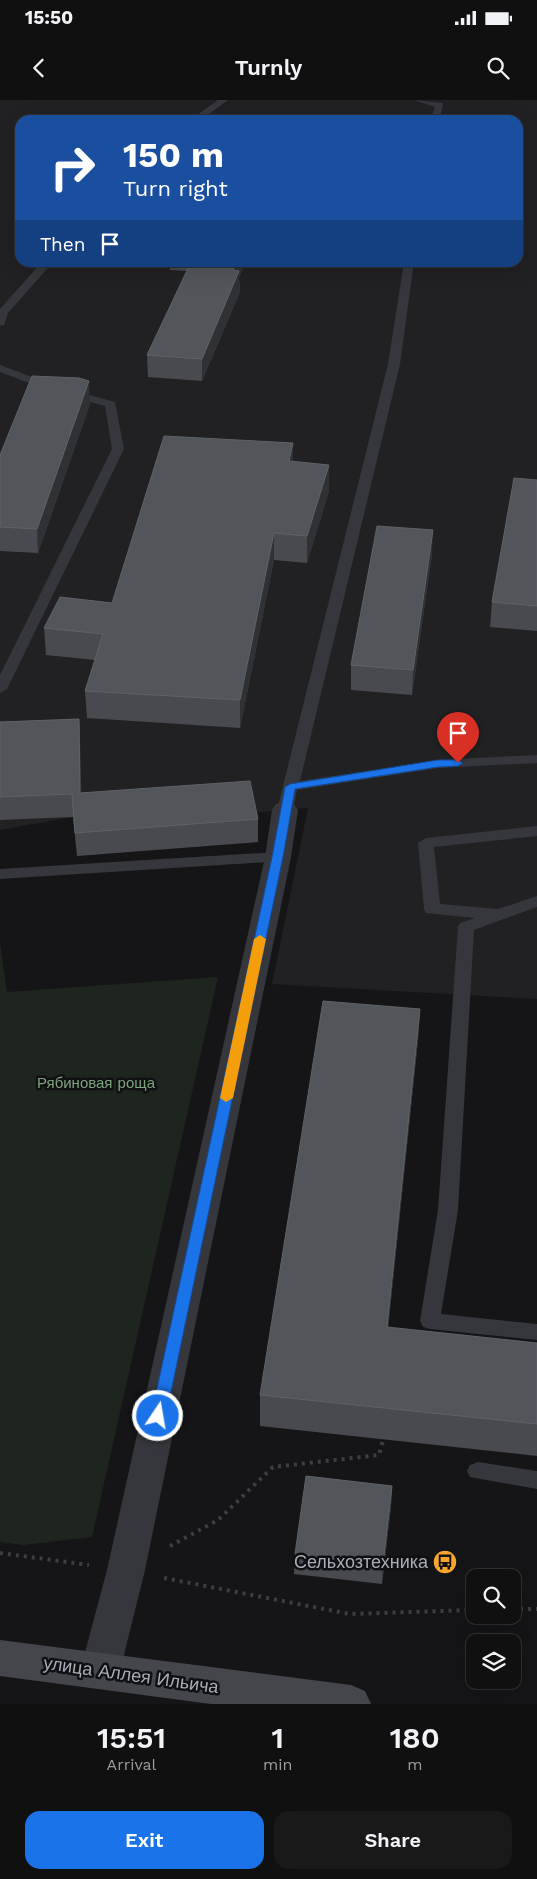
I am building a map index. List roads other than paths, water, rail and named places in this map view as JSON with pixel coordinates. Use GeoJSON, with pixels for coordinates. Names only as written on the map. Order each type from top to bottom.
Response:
{"type":"FeatureCollection","features":[{"type":"Feature","properties":{"kind":"main road","name":"улица Аллея Ильича"},"geometry":{"type":"LineString","coordinates":[[0,1658],[351,1704]]}},
{"type":"Feature","properties":{"kind":"street"},"geometry":{"type":"LineString","coordinates":[[100,1671],[126,1570],[278,857],[288,799]]}},
{"type":"Feature","properties":{"kind":"lane"},"geometry":{"type":"LineString","coordinates":[[202,115],[224,100]]}},
{"type":"Feature","properties":{"kind":"lane"},"geometry":{"type":"LineString","coordinates":[[418,100],[440,105],[437,115]]}},
{"type":"Feature","properties":{"kind":"lane"},"geometry":{"type":"LineString","coordinates":[[0,323],[3,312],[44,267]]}},
{"type":"Feature","properties":{"kind":"lane"},"geometry":{"type":"LineString","coordinates":[[408,267],[394,364],[288,799],[438,764],[537,759]]}},
{"type":"Feature","properties":{"kind":"lane"},"geometry":{"type":"LineString","coordinates":[[0,368],[52,388],[112,404],[118,449],[0,689]]}},
{"type":"Feature","properties":{"kind":"lane"},"geometry":{"type":"LineString","coordinates":[[500,914],[432,909],[426,843],[537,831]]}},
{"type":"Feature","properties":{"kind":"lane"},"geometry":{"type":"LineString","coordinates":[[0,874],[278,857]]}},
{"type":"Feature","properties":{"kind":"lane"},"geometry":{"type":"LineString","coordinates":[[537,901],[466,927],[448,1210],[430,1321],[537,1332]]}},
{"type":"Feature","properties":{"kind":"lane"},"geometry":{"type":"LineString","coordinates":[[478,1471],[537,1480]]}},
{"type":"Feature","properties":{"kind":"place","name":"Сельхозтехника"},"geometry":{"type":"Point","coordinates":[445,1562]}},
{"type":"Feature","properties":{"kind":"park label","name":"Рябиновая роща"},"geometry":{"type":"Point","coordinates":[96,1083]}}]}
